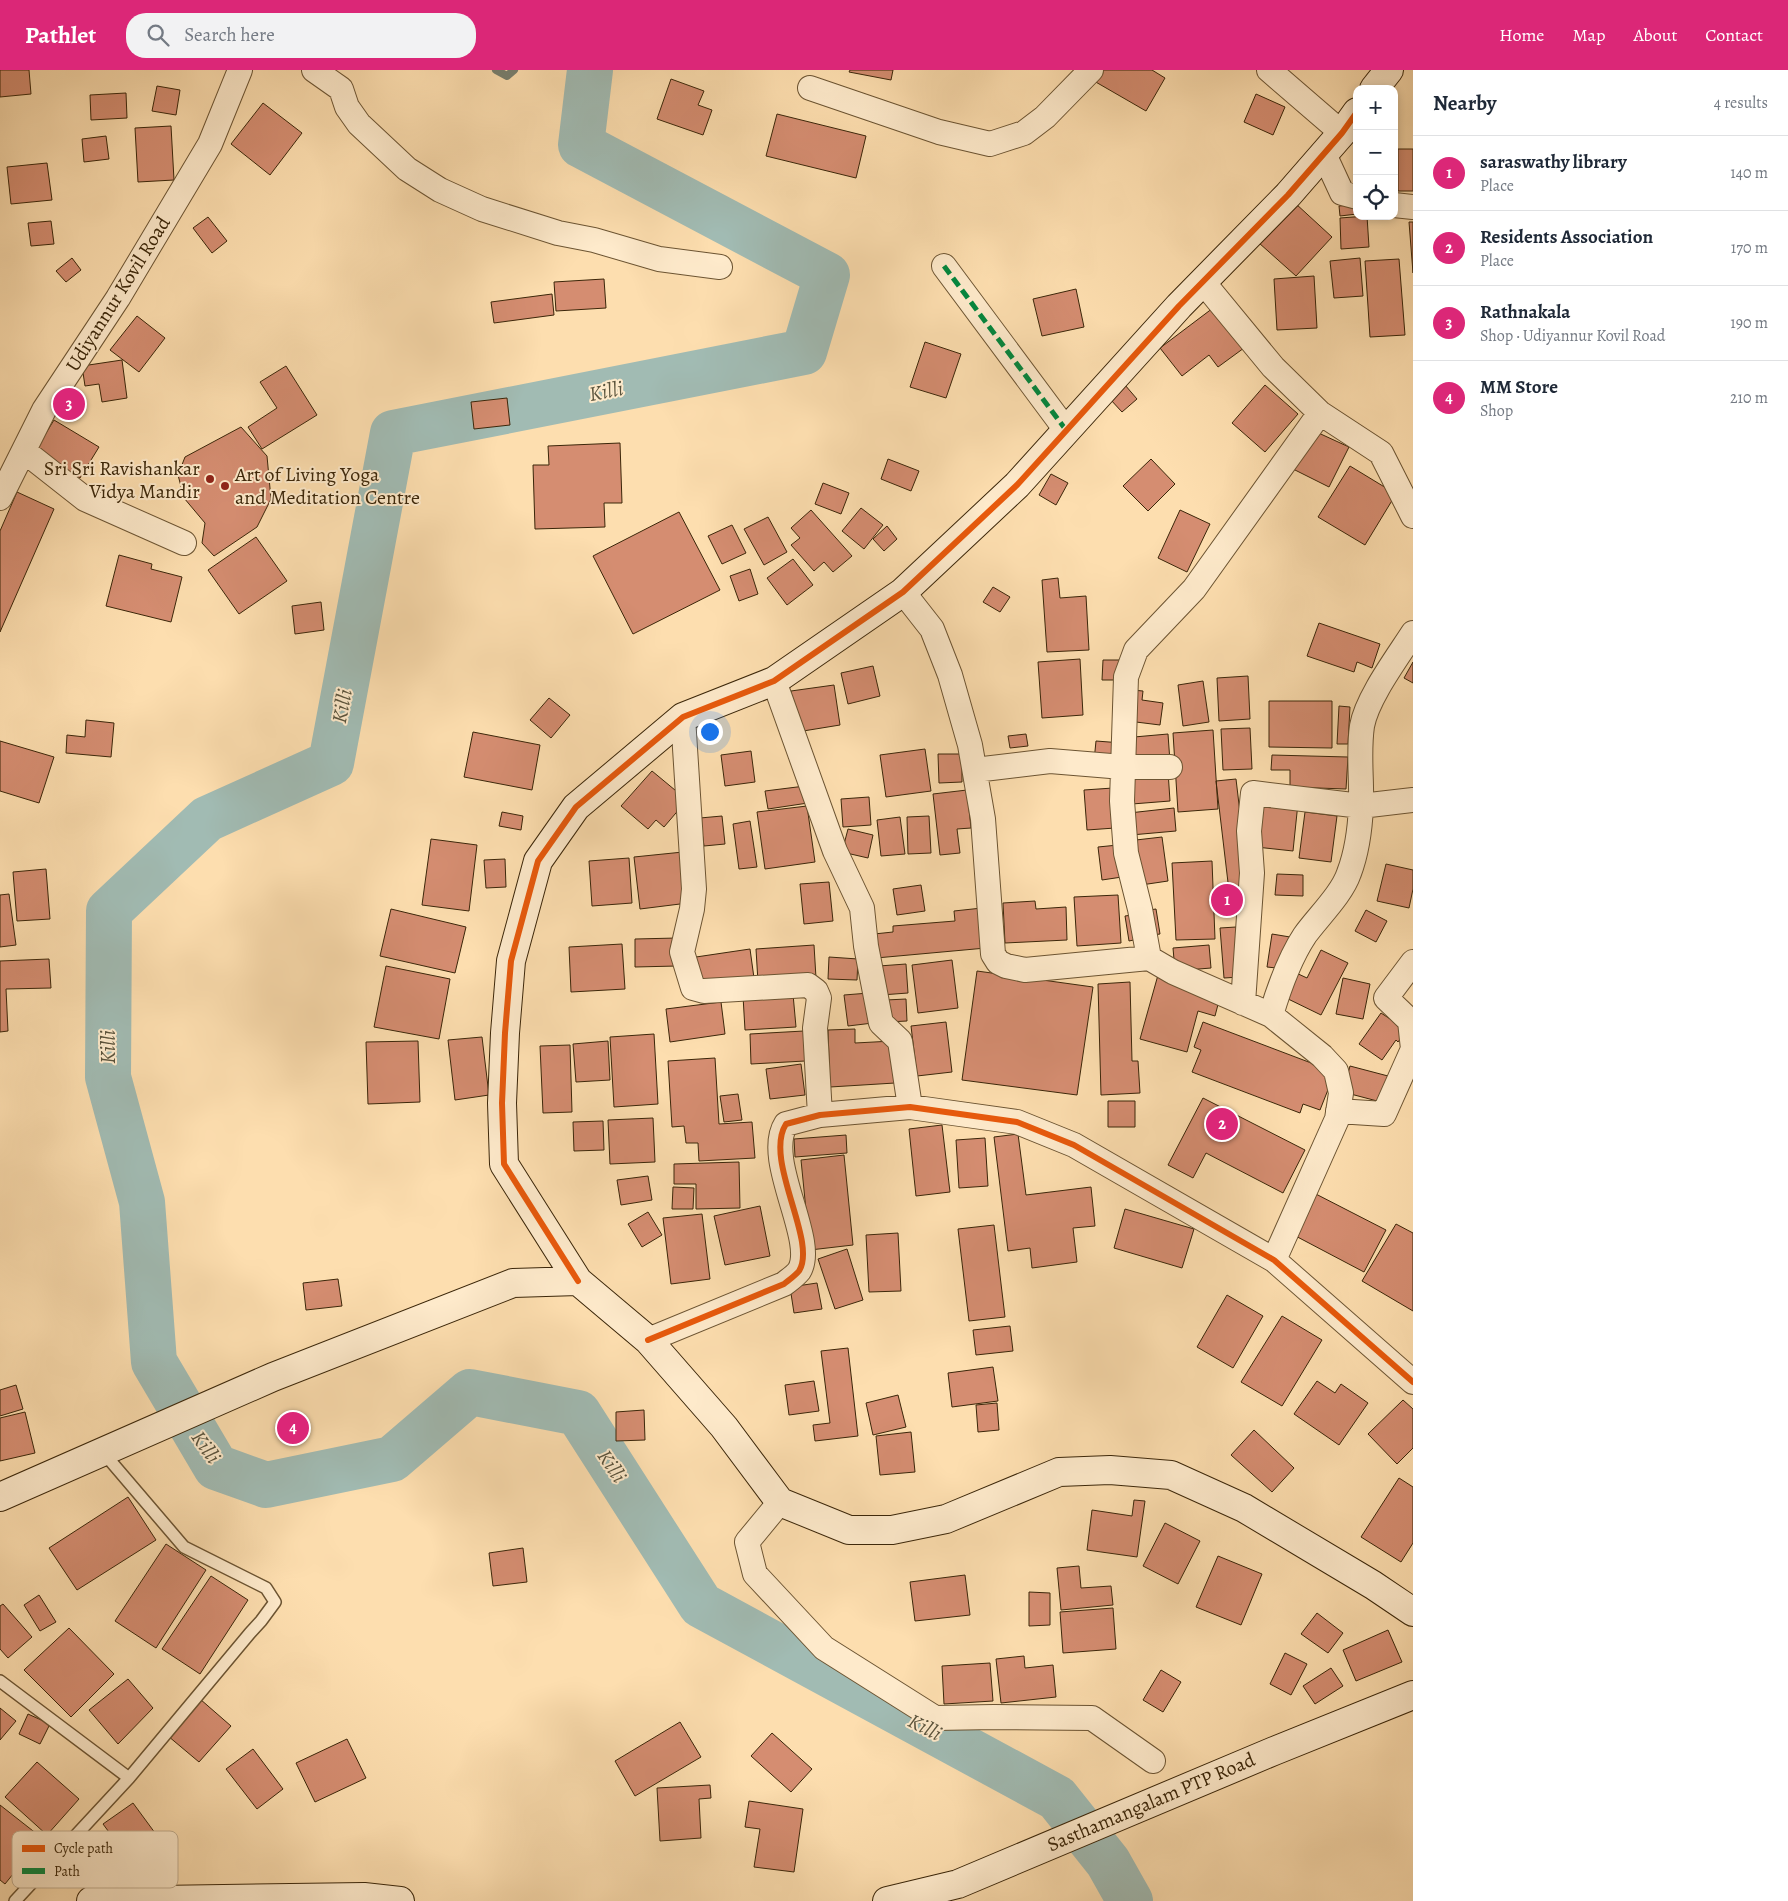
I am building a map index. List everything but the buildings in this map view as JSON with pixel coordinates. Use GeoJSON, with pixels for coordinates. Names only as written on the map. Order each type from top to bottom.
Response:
{"type":"FeatureCollection","features":[{"type":"Feature","properties":{"kind":"main road"},"geometry":{"type":"LineString","coordinates":[[1377,85],[1389,70]]}},
{"type":"Feature","properties":{"kind":"main road"},"geometry":{"type":"LineString","coordinates":[[1350,122],[1324,154],[1256,229],[1179,306],[1018,485],[903,592],[774,681],[682,717],[576,808],[538,861],[512,961],[502,1103],[504,1164],[578,1281],[648,1340],[724,1427],[780,1502],[849,1530],[892,1530],[946,1519],[1059,1472],[1110,1470],[1171,1475],[1244,1508],[1372,1585],[1413,1613]]}},
{"type":"Feature","properties":{"kind":"main road"},"geometry":{"type":"LineString","coordinates":[[0,1497],[273,1377],[513,1283],[578,1281]]}},
{"type":"Feature","properties":{"kind":"main road","name":"Sasthamangalam PTP Road"},"geometry":{"type":"LineString","coordinates":[[887,1901],[958,1884],[1274,1751],[1413,1696]]}},
{"type":"Feature","properties":{"kind":"main road"},"geometry":{"type":"LineString","coordinates":[[91,1901],[362,1899],[400,1901]]}},
{"type":"Feature","properties":{"kind":"street","name":"Udiyannur Kovil Road"},"geometry":{"type":"LineString","coordinates":[[0,498],[44,410],[118,298],[210,144],[240,70]]}},
{"type":"Feature","properties":{"kind":"street"},"geometry":{"type":"LineString","coordinates":[[314,70],[341,89],[348,106],[359,124],[407,169],[440,190],[482,209],[558,233],[594,240],[659,258],[720,267]]}},
{"type":"Feature","properties":{"kind":"street"},"geometry":{"type":"LineString","coordinates":[[810,88],[939,132],[990,144],[1024,133],[1045,117],[1091,70]]}},
{"type":"Feature","properties":{"kind":"street"},"geometry":{"type":"LineString","coordinates":[[1269,70],[1350,122]]}},
{"type":"Feature","properties":{"kind":"street"},"geometry":{"type":"LineString","coordinates":[[1324,154],[1342,193],[1353,197]]}},
{"type":"Feature","properties":{"kind":"street"},"geometry":{"type":"LineString","coordinates":[[1398,205],[1413,207]]}},
{"type":"Feature","properties":{"kind":"street"},"geometry":{"type":"LineString","coordinates":[[944,266],[1066,430]]}},
{"type":"Feature","properties":{"kind":"street"},"geometry":{"type":"LineString","coordinates":[[1203,282],[1273,367],[1320,413],[1381,453],[1413,516]]}},
{"type":"Feature","properties":{"kind":"street"},"geometry":{"type":"LineString","coordinates":[[1149,958],[1140,908],[1126,853],[1122,801],[1126,676],[1136,650],[1194,589],[1320,413]]}},
{"type":"Feature","properties":{"kind":"street"},"geometry":{"type":"LineString","coordinates":[[24,451],[85,499],[184,543]]}},
{"type":"Feature","properties":{"kind":"street"},"geometry":{"type":"LineString","coordinates":[[903,592],[932,629],[950,675],[970,744],[983,819],[992,954],[998,962],[1006,966],[1025,970],[1149,958],[1174,972],[1271,1015],[1322,1056],[1336,1071],[1340,1093],[1337,1119],[1274,1260]]}},
{"type":"Feature","properties":{"kind":"street"},"geometry":{"type":"LineString","coordinates":[[1271,1015],[1280,984],[1305,936],[1348,875],[1357,848],[1361,806],[1360,761],[1363,724],[1372,701],[1413,633]]}},
{"type":"Feature","properties":{"kind":"street"},"geometry":{"type":"LineString","coordinates":[[774,681],[835,851],[862,908],[866,946],[881,1023],[900,1041],[910,1107]]}},
{"type":"Feature","properties":{"kind":"street"},"geometry":{"type":"LineString","coordinates":[[682,717],[694,889],[692,909],[682,952],[693,988],[704,991],[808,985],[816,991],[819,998],[815,1028],[820,1114]]}},
{"type":"Feature","properties":{"kind":"street"},"geometry":{"type":"LineString","coordinates":[[975,770],[1050,761],[1123,767],[1170,767]]}},
{"type":"Feature","properties":{"kind":"street"},"geometry":{"type":"LineString","coordinates":[[1243,1003],[1252,873],[1249,832],[1252,793],[1361,806],[1413,800]]}},
{"type":"Feature","properties":{"kind":"street"},"geometry":{"type":"LineString","coordinates":[[1338,1111],[1384,1114],[1413,1049],[1410,1021],[1386,998],[1413,962]]}},
{"type":"Feature","properties":{"kind":"street"},"geometry":{"type":"LineString","coordinates":[[648,1340],[784,1284],[799,1271],[804,1250],[782,1165],[780,1133],[786,1124],[820,1114],[910,1107],[1017,1122],[1074,1145],[1274,1260],[1413,1382]]}},
{"type":"Feature","properties":{"kind":"street"},"geometry":{"type":"LineString","coordinates":[[780,1502],[747,1542],[754,1574],[824,1648],[935,1718],[1092,1718],[1153,1761]]}},
{"type":"Feature","properties":{"kind":"lane"},"geometry":{"type":"LineString","coordinates":[[80,1831],[129,1778],[275,1602],[266,1588],[184,1548],[108,1448]]}},
{"type":"Feature","properties":{"kind":"lane"},"geometry":{"type":"LineString","coordinates":[[0,1681],[129,1778]]}},
{"type":"Feature","properties":{"kind":"lane"},"geometry":{"type":"LineString","coordinates":[[15,1901],[27,1888]]}},
{"type":"Feature","properties":{"kind":"waterway"},"geometry":{"type":"LineString","coordinates":[[496,70],[507,76],[514,70]]}},
{"type":"Feature","properties":{"kind":"waterway","name":"Killi"},"geometry":{"type":"LineString","coordinates":[[590,70],[581,145],[827,275],[804,352],[393,433],[331,763],[207,819],[109,911],[108,1077],[142,1202],[154,1362],[216,1467],[266,1485],[392,1459],[470,1392],[578,1413],[701,1605],[1057,1798],[1108,1862],[1130,1901]]}},
{"type":"Feature","properties":{"kind":"marked path"},"geometry":{"type":"LineString","coordinates":[[944,266],[1066,430]]}},
{"type":"Feature","properties":{"kind":"cycle path"},"geometry":{"type":"LineString","coordinates":[[578,1281],[504,1164],[502,1103],[511,961],[538,861],[576,807],[683,717],[774,681],[903,592],[1017,485],[1179,306],[1288,195],[1353,118]]}},
{"type":"Feature","properties":{"kind":"cycle path"},"geometry":{"type":"LineString","coordinates":[[648,1340],[784,1284],[799,1271],[803,1258],[802,1240],[781,1158],[781,1139],[786,1124],[820,1115],[910,1107],[1017,1122],[1074,1145],[1274,1260],[1413,1382]]}},
{"type":"Feature","properties":{"kind":"place","name":"Rathnakala"},"geometry":{"type":"Point","coordinates":[69,404]}},
{"type":"Feature","properties":{"kind":"place","name":"Sri Sri Ravishankar Vidya Mandir"},"geometry":{"type":"Point","coordinates":[210,479]}},
{"type":"Feature","properties":{"kind":"place","name":"Art of Living Yoga and Meditation Centre"},"geometry":{"type":"Point","coordinates":[225,486]}},
{"type":"Feature","properties":{"kind":"place","name":"saraswathy library"},"geometry":{"type":"Point","coordinates":[1227,900]}},
{"type":"Feature","properties":{"kind":"place","name":"Residents Association"},"geometry":{"type":"Point","coordinates":[1222,1124]}},
{"type":"Feature","properties":{"kind":"place","name":"MM Store"},"geometry":{"type":"Point","coordinates":[293,1428]}}]}
